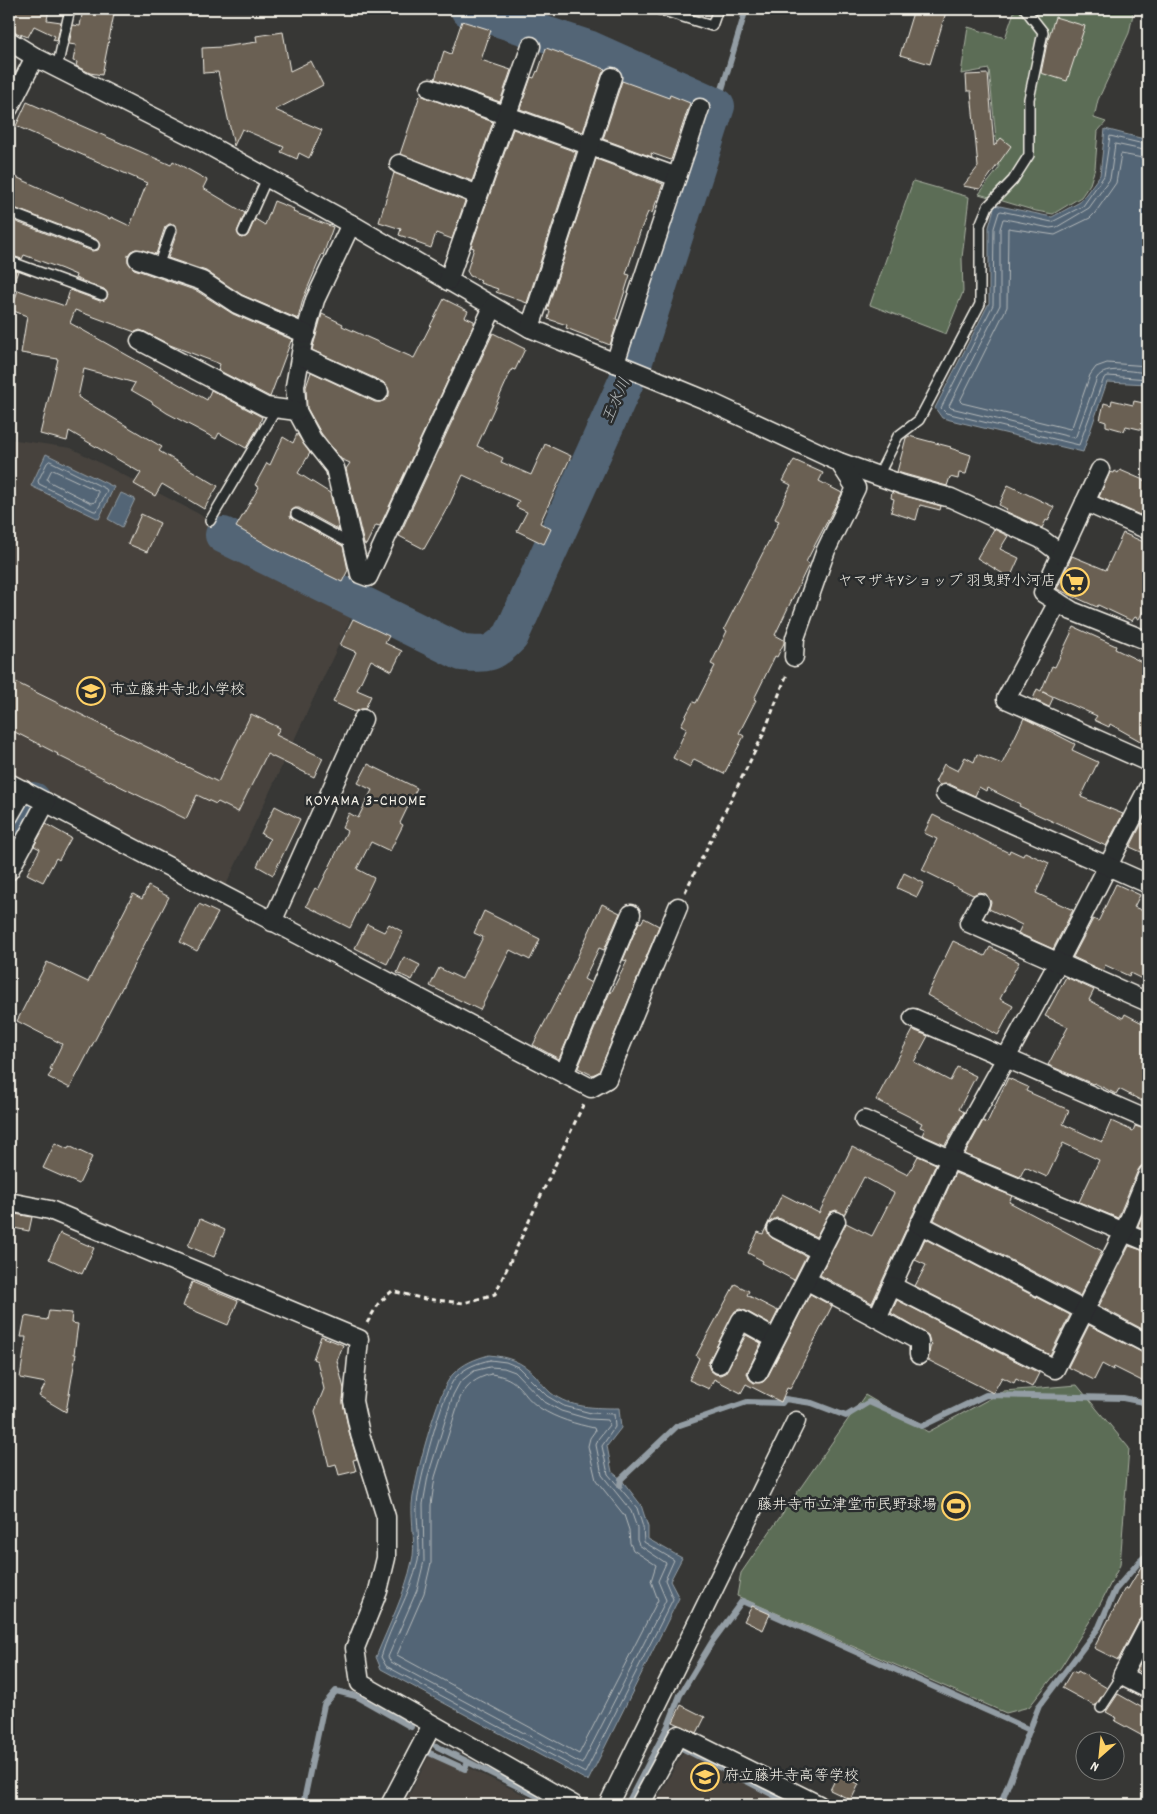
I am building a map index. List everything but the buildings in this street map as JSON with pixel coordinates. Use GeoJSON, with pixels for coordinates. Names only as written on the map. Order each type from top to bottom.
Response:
{"type":"FeatureCollection","features":[{"type":"Feature","properties":{"kind":"street"},"geometry":{"type":"LineString","coordinates":[[9,41],[35,57],[200,140],[351,224],[530,328],[708,401],[840,462],[903,485],[951,498],[1041,538],[1060,554]]}},
{"type":"Feature","properties":{"kind":"street"},"geometry":{"type":"LineString","coordinates":[[448,281],[531,46]]}},
{"type":"Feature","properties":{"kind":"street"},"geometry":{"type":"LineString","coordinates":[[9,104],[35,57]]}},
{"type":"Feature","properties":{"kind":"street"},"geometry":{"type":"LineString","coordinates":[[530,328],[612,77]]}},
{"type":"Feature","properties":{"kind":"street"},"geometry":{"type":"LineString","coordinates":[[430,88],[677,176]]}},
{"type":"Feature","properties":{"kind":"street"},"geometry":{"type":"LineString","coordinates":[[615,363],[700,108]]}},
{"type":"Feature","properties":{"kind":"street"},"geometry":{"type":"LineString","coordinates":[[399,164],[478,195]]}},
{"type":"Feature","properties":{"kind":"street"},"geometry":{"type":"LineString","coordinates":[[351,224],[315,300],[295,386],[297,411],[312,440],[336,468],[360,574],[368,577],[493,307]]}},
{"type":"Feature","properties":{"kind":"street"},"geometry":{"type":"LineString","coordinates":[[138,259],[202,281],[237,304],[306,334]]}},
{"type":"Feature","properties":{"kind":"street"},"geometry":{"type":"LineString","coordinates":[[140,341],[266,407],[297,411]]}},
{"type":"Feature","properties":{"kind":"street"},"geometry":{"type":"LineString","coordinates":[[301,356],[379,392]]}},
{"type":"Feature","properties":{"kind":"street"},"geometry":{"type":"LineString","coordinates":[[794,657],[795,638],[826,550],[856,488],[840,462]]}},
{"type":"Feature","properties":{"kind":"street"},"geometry":{"type":"LineString","coordinates":[[1100,470],[1043,593],[1072,610],[1148,641]]}},
{"type":"Feature","properties":{"kind":"street"},"geometry":{"type":"LineString","coordinates":[[1085,502],[1148,530]]}},
{"type":"Feature","properties":{"kind":"street"},"geometry":{"type":"LineString","coordinates":[[1058,602],[1006,699],[1148,762]]}},
{"type":"Feature","properties":{"kind":"street"},"geometry":{"type":"LineString","coordinates":[[272,922],[363,719]]}},
{"type":"Feature","properties":{"kind":"street"},"geometry":{"type":"LineString","coordinates":[[9,816],[16,786],[591,1088],[607,1079],[678,907]]}},
{"type":"Feature","properties":{"kind":"street"},"geometry":{"type":"LineString","coordinates":[[877,1318],[950,1159],[1059,962],[1148,788]]}},
{"type":"Feature","properties":{"kind":"street"},"geometry":{"type":"LineString","coordinates":[[945,794],[1148,884]]}},
{"type":"Feature","properties":{"kind":"street"},"geometry":{"type":"LineString","coordinates":[[9,871],[46,802]]}},
{"type":"Feature","properties":{"kind":"street"},"geometry":{"type":"LineString","coordinates":[[980,903],[969,923],[1148,1002]]}},
{"type":"Feature","properties":{"kind":"street"},"geometry":{"type":"LineString","coordinates":[[564,1074],[631,914]]}},
{"type":"Feature","properties":{"kind":"street"},"geometry":{"type":"LineString","coordinates":[[913,1018],[1148,1120]]}},
{"type":"Feature","properties":{"kind":"street"},"geometry":{"type":"LineString","coordinates":[[864,1120],[950,1159],[1148,1242]]}},
{"type":"Feature","properties":{"kind":"street"},"geometry":{"type":"LineString","coordinates":[[892,1286],[1055,1369],[1124,1232],[1148,1174]]}},
{"type":"Feature","properties":{"kind":"street"},"geometry":{"type":"LineString","coordinates":[[9,1202],[50,1210],[359,1338],[353,1401],[360,1434],[386,1517],[386,1558],[378,1590],[354,1648],[360,1683],[574,1805]]}},
{"type":"Feature","properties":{"kind":"street"},"geometry":{"type":"LineString","coordinates":[[758,1373],[836,1221]]}},
{"type":"Feature","properties":{"kind":"street"},"geometry":{"type":"LineString","coordinates":[[919,1224],[1148,1344]]}},
{"type":"Feature","properties":{"kind":"street"},"geometry":{"type":"LineString","coordinates":[[777,1229],[820,1251]]}},
{"type":"Feature","properties":{"kind":"street"},"geometry":{"type":"LineString","coordinates":[[806,1280],[919,1341],[919,1356]]}},
{"type":"Feature","properties":{"kind":"street"},"geometry":{"type":"LineString","coordinates":[[719,1364],[741,1320],[775,1339]]}},
{"type":"Feature","properties":{"kind":"street"},"geometry":{"type":"LineString","coordinates":[[608,1805],[796,1421]]}},
{"type":"Feature","properties":{"kind":"street"},"geometry":{"type":"LineString","coordinates":[[1148,1626],[1122,1676],[1148,1689]]}},
{"type":"Feature","properties":{"kind":"street"},"geometry":{"type":"LineString","coordinates":[[390,1805],[432,1725]]}},
{"type":"Feature","properties":{"kind":"street"},"geometry":{"type":"LineString","coordinates":[[640,1805],[678,1735],[820,1805]]}},
{"type":"Feature","properties":{"kind":"lane"},"geometry":{"type":"LineString","coordinates":[[57,68],[70,9]]}},
{"type":"Feature","properties":{"kind":"lane"},"geometry":{"type":"LineString","coordinates":[[657,9],[712,26],[718,9]]}},
{"type":"Feature","properties":{"kind":"lane"},"geometry":{"type":"LineString","coordinates":[[878,476],[898,436],[919,420],[980,304],[980,225],[988,206],[1014,180],[1029,155],[1029,99],[1043,32],[1024,9]]}},
{"type":"Feature","properties":{"kind":"lane"},"geometry":{"type":"LineString","coordinates":[[243,232],[267,178]]}},
{"type":"Feature","properties":{"kind":"lane"},"geometry":{"type":"LineString","coordinates":[[9,212],[94,245]]}},
{"type":"Feature","properties":{"kind":"lane"},"geometry":{"type":"LineString","coordinates":[[158,266],[172,230]]}},
{"type":"Feature","properties":{"kind":"lane"},"geometry":{"type":"LineString","coordinates":[[9,262],[102,296]]}},
{"type":"Feature","properties":{"kind":"lane"},"geometry":{"type":"LineString","coordinates":[[210,521],[276,408]]}},
{"type":"Feature","properties":{"kind":"lane"},"geometry":{"type":"LineString","coordinates":[[296,514],[354,545]]}},
{"type":"Feature","properties":{"kind":"lane"},"geometry":{"type":"LineString","coordinates":[[1101,1708],[1122,1676]]}},
{"type":"Feature","properties":{"kind":"path"},"geometry":{"type":"LineString","coordinates":[[678,907],[763,735],[794,657]]}},
{"type":"Feature","properties":{"kind":"path"},"geometry":{"type":"LineString","coordinates":[[359,1338],[378,1304],[392,1291],[464,1303],[495,1294],[591,1088]]}},
{"type":"Feature","properties":{"kind":"shaded area"},"geometry":{"type":"Polygon","coordinates":[[[9,439],[71,448],[199,514],[212,524],[216,542],[354,612],[226,885],[48,792],[9,775],[9,439]]]}},
{"type":"Feature","properties":{"kind":"shaded area","name":"府立藤井寺高等学校"},"geometry":{"type":"Polygon","coordinates":[[[685,1749],[797,1805],[654,1805],[685,1749]]]}},
{"type":"Feature","properties":{"kind":"shaded area"},"geometry":{"type":"Polygon","coordinates":[[[432,1750],[545,1805],[404,1805],[432,1750]]]}},
{"type":"Feature","properties":{"kind":"green space"},"geometry":{"type":"Polygon","coordinates":[[[1015,9],[1130,9],[1133,14],[1129,33],[1098,100],[1094,118],[1106,122],[1098,131],[1095,168],[1090,184],[1081,197],[1053,214],[1036,211],[979,194],[999,168],[989,69],[961,74],[968,27],[1005,38],[1015,9]]]}},
{"type":"Feature","properties":{"kind":"green space"},"geometry":{"type":"Polygon","coordinates":[[[913,181],[969,197],[962,258],[963,292],[946,334],[870,305],[913,181]]]}},
{"type":"Feature","properties":{"kind":"green space","name":"藤井寺市立津堂市民野球場"},"geometry":{"type":"Polygon","coordinates":[[[1077,1385],[1129,1448],[1120,1565],[1098,1608],[1061,1667],[1029,1707],[1006,1713],[737,1596],[741,1573],[865,1395],[928,1432],[1004,1391],[1077,1385]]]}},
{"type":"Feature","properties":{"kind":"water"},"geometry":{"type":"Polygon","coordinates":[[[1105,129],[1148,140],[1148,384],[1107,382],[1083,452],[942,418],[935,408],[989,303],[989,227],[995,205],[1052,217],[1080,202],[1100,175],[1105,129]]]}},
{"type":"Feature","properties":{"kind":"water"},"geometry":{"type":"Polygon","coordinates":[[[46,454],[114,487],[99,519],[31,486],[46,454]]]}},
{"type":"Feature","properties":{"kind":"water"},"geometry":{"type":"Polygon","coordinates":[[[121,493],[135,499],[122,527],[108,519],[121,493]]]}},
{"type":"Feature","properties":{"kind":"water"},"geometry":{"type":"Polygon","coordinates":[[[489,1355],[519,1363],[530,1370],[551,1393],[566,1402],[592,1407],[619,1408],[621,1428],[607,1446],[612,1472],[621,1479],[641,1505],[648,1527],[648,1539],[682,1558],[670,1581],[679,1598],[588,1781],[381,1669],[376,1657],[409,1573],[414,1548],[412,1504],[422,1456],[434,1415],[447,1383],[453,1374],[470,1362],[489,1355]]]}},
{"type":"Feature","properties":{"kind":"waterway","name":"王水川"},"geometry":{"type":"LineString","coordinates":[[223,535],[462,653],[484,654],[499,647],[511,636],[634,364],[717,106],[588,48],[468,9]]}},
{"type":"Feature","properties":{"kind":"waterway"},"geometry":{"type":"LineString","coordinates":[[717,106],[746,9]]}},
{"type":"Feature","properties":{"kind":"waterway"},"geometry":{"type":"LineString","coordinates":[[9,842],[33,800]]}},
{"type":"Feature","properties":{"kind":"waterway"},"geometry":{"type":"LineString","coordinates":[[620,1485],[621,1479],[677,1426],[747,1402],[782,1403],[785,1399],[812,1403],[846,1416],[869,1402],[922,1426],[986,1395],[1123,1398],[1148,1403]]}},
{"type":"Feature","properties":{"kind":"waterway"},"geometry":{"type":"LineString","coordinates":[[1000,1805],[1039,1706],[1099,1627],[1115,1590],[1148,1554]]}},
{"type":"Feature","properties":{"kind":"waterway"},"geometry":{"type":"LineString","coordinates":[[627,1805],[668,1726],[680,1695],[712,1642],[742,1601],[1030,1730]]}},
{"type":"Feature","properties":{"kind":"waterway"},"geometry":{"type":"LineString","coordinates":[[303,1805],[324,1705],[336,1691],[356,1696],[411,1727]]}},
{"type":"Feature","properties":{"kind":"waterway"},"geometry":{"type":"LineString","coordinates":[[436,1746],[552,1805]]}},
{"type":"Feature","properties":{"kind":"waterway"},"geometry":{"type":"LineString","coordinates":[[680,1747],[793,1805]]}},
{"type":"Feature","properties":{"kind":"waterway"},"geometry":{"type":"LineString","coordinates":[[423,1755],[425,1751],[465,1769],[468,1762]]}},
{"type":"Feature","properties":{"kind":"place","name":"ヤマザキYショップ 羽曳野小河店"},"geometry":{"type":"Point","coordinates":[1075,582]}},
{"type":"Feature","properties":{"kind":"place","name":"市立藤井寺北小学校"},"geometry":{"type":"Point","coordinates":[91,691]}},
{"type":"Feature","properties":{"kind":"place","name":"藤井寺市立津堂市民野球場"},"geometry":{"type":"Point","coordinates":[956,1506]}},
{"type":"Feature","properties":{"kind":"place","name":"府立藤井寺高等学校"},"geometry":{"type":"Point","coordinates":[705,1777]}},
{"type":"Feature","properties":{"kind":"district","name":"KOYAMA 3-CHOME"},"geometry":{"type":"Point","coordinates":[366,801]}}]}
